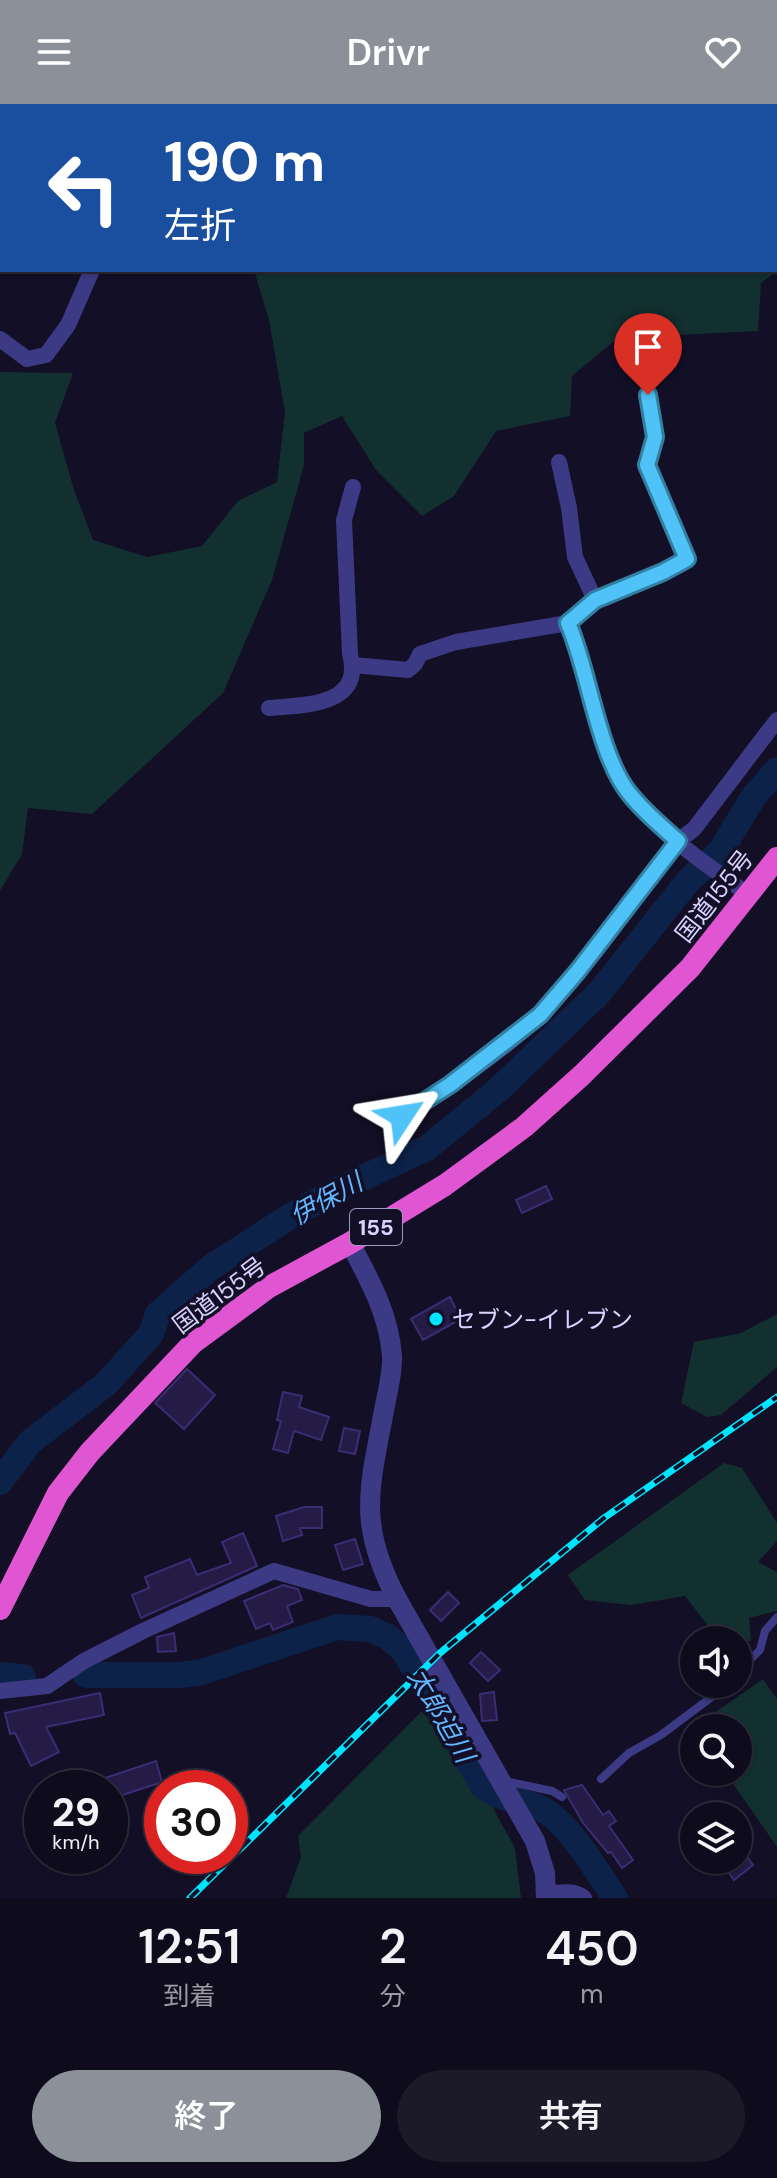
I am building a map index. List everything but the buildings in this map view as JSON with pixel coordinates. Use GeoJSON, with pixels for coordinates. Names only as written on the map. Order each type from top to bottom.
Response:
{"type":"FeatureCollection","features":[{"type":"Feature","properties":{"kind":"highway","name":"国道155号"},"geometry":{"type":"LineString","coordinates":[[0,1609],[58,1493],[90,1452],[193,1343],[269,1287],[350,1243],[445,1185],[524,1127],[582,1075],[690,968],[777,858]]}},
{"type":"Feature","properties":{"kind":"street"},"geometry":{"type":"LineString","coordinates":[[0,339],[27,359],[46,355],[68,325],[91,272]]}},
{"type":"Feature","properties":{"kind":"street"},"geometry":{"type":"LineString","coordinates":[[353,665],[408,670],[420,654],[456,642],[568,623],[595,600],[687,559],[647,465],[655,437],[648,395]]}},
{"type":"Feature","properties":{"kind":"street"},"geometry":{"type":"LineString","coordinates":[[559,462],[575,557],[595,600]]}},
{"type":"Feature","properties":{"kind":"street"},"geometry":{"type":"LineString","coordinates":[[269,708],[314,704],[333,698],[342,692],[349,680],[353,665],[344,520],[353,487]]}},
{"type":"Feature","properties":{"kind":"street"},"geometry":{"type":"LineString","coordinates":[[568,623],[580,651],[602,733],[627,791],[681,844],[749,895]]}},
{"type":"Feature","properties":{"kind":"street"},"geometry":{"type":"LineString","coordinates":[[402,1116],[451,1084],[540,1015],[694,829],[777,720]]}},
{"type":"Feature","properties":{"kind":"street"},"geometry":{"type":"LineString","coordinates":[[350,1243],[387,1321],[393,1359],[370,1484],[369,1517],[382,1571],[535,1841],[545,1873],[546,1896],[566,1892],[580,1894],[584,1898]]}},
{"type":"Feature","properties":{"kind":"street"},"geometry":{"type":"LineString","coordinates":[[0,1691],[47,1686],[84,1661],[143,1631],[274,1571],[371,1599],[397,1599]]}},
{"type":"Feature","properties":{"kind":"lane"},"geometry":{"type":"LineString","coordinates":[[752,1658],[760,1650],[765,1631],[777,1617]]}},
{"type":"Feature","properties":{"kind":"lane"},"geometry":{"type":"LineString","coordinates":[[601,1779],[629,1753],[661,1735],[710,1698]]}},
{"type":"Feature","properties":{"kind":"lane"},"geometry":{"type":"LineString","coordinates":[[504,1785],[552,1791],[562,1797]]}},
{"type":"Feature","properties":{"kind":"green space"},"geometry":{"type":"Polygon","coordinates":[[[255,272],[776,272],[761,283],[758,331],[618,338],[572,376],[570,416],[496,431],[454,496],[422,516],[376,470],[342,416],[304,433],[304,465],[272,580],[223,693],[92,814],[28,808],[22,854],[0,891],[0,372],[73,373],[55,423],[74,490],[93,540],[147,557],[202,546],[238,501],[277,482],[285,412],[269,320],[255,272]]]}},
{"type":"Feature","properties":{"kind":"green space"},"geometry":{"type":"Polygon","coordinates":[[[777,1314],[777,1367],[721,1415],[707,1417],[681,1403],[694,1342],[741,1333],[777,1314]]]}},
{"type":"Feature","properties":{"kind":"green space"},"geometry":{"type":"Polygon","coordinates":[[[724,1463],[742,1468],[777,1523],[777,1541],[758,1562],[777,1572],[777,1611],[749,1618],[750,1626],[708,1626],[685,1596],[631,1605],[585,1600],[568,1575],[724,1463]]]}},
{"type":"Feature","properties":{"kind":"green space"},"geometry":{"type":"Polygon","coordinates":[[[763,1679],[777,1699],[777,1847],[752,1811],[752,1802],[746,1802],[735,1786],[752,1786],[752,1714],[713,1714],[736,1698],[752,1698],[752,1687],[763,1679]]]}},
{"type":"Feature","properties":{"kind":"green space"},"geometry":{"type":"Polygon","coordinates":[[[422,1711],[477,1779],[515,1848],[521,1898],[286,1898],[301,1857],[298,1836],[422,1711]]]}},
{"type":"Feature","properties":{"kind":"waterway","name":"伊保川"},"geometry":{"type":"LineString","coordinates":[[0,1482],[30,1442],[106,1384],[151,1334],[158,1314],[210,1268],[292,1215],[341,1188],[427,1148],[498,1090],[599,993],[688,881],[720,852],[754,796],[777,770]]}},
{"type":"Feature","properties":{"kind":"waterway","name":"太郎迫川"},"geometry":{"type":"LineString","coordinates":[[86,1675],[180,1675],[202,1672],[337,1627],[371,1629],[388,1637],[404,1651],[483,1786],[551,1815],[582,1848],[615,1898]]}},
{"type":"Feature","properties":{"kind":"waterway","name":"太郎迫川"},"geometry":{"type":"LineString","coordinates":[[0,1675],[23,1677]]}},
{"type":"Feature","properties":{"kind":"railway"},"geometry":{"type":"LineString","coordinates":[[190,1898],[440,1653],[604,1518],[777,1397]]}},
{"type":"Feature","properties":{"kind":"place","name":"セブン-イレブン"},"geometry":{"type":"Point","coordinates":[436,1319]}},
{"type":"Feature","properties":{"kind":"route"},"geometry":{"type":"LineString","coordinates":[[402,1116],[451,1084],[540,1015],[678,841],[627,791],[615,768],[602,733],[580,651],[568,623],[595,600],[687,559],[647,465],[655,437],[648,395]]}}]}
